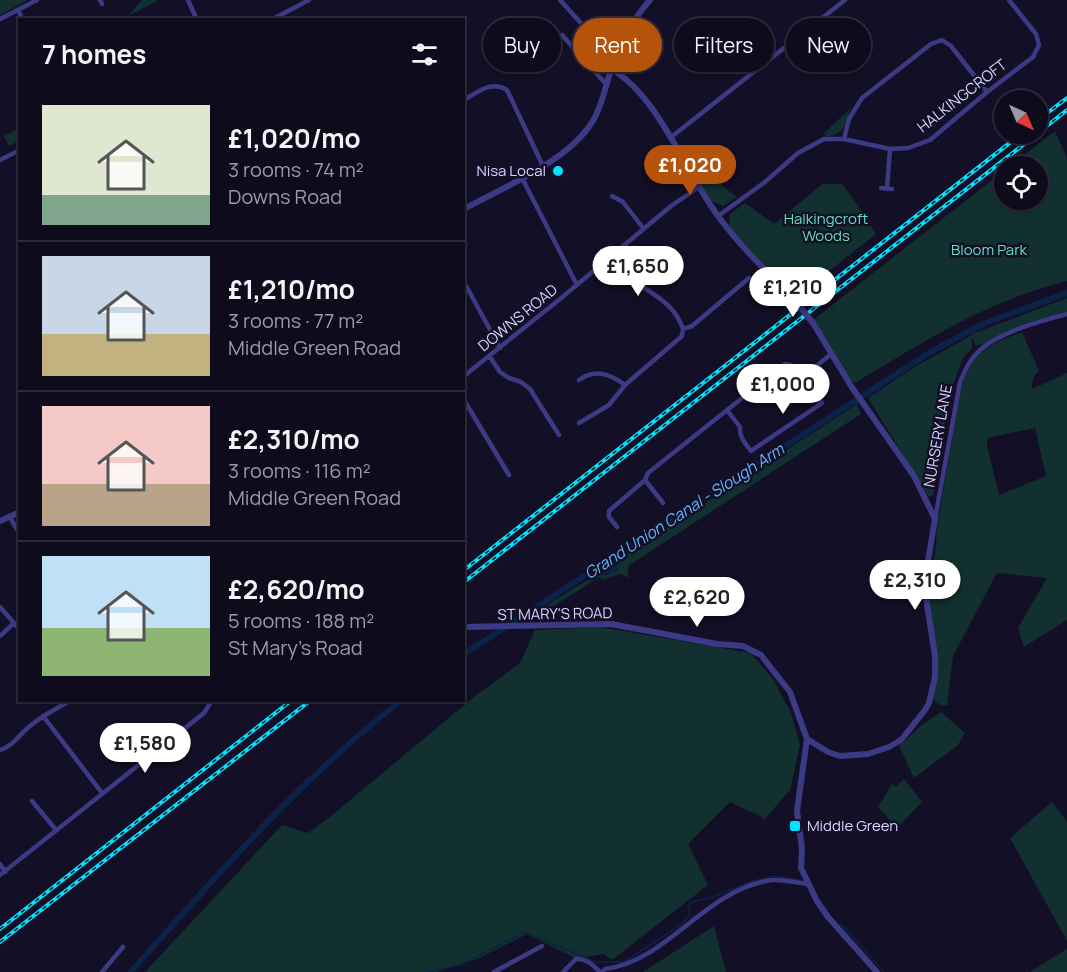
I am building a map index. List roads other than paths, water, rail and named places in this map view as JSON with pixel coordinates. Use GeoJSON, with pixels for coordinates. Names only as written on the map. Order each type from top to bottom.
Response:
{"type":"FeatureCollection","features":[{"type":"Feature","properties":{"kind":"street"},"geometry":{"type":"LineString","coordinates":[[0,19],[38,0]]}},
{"type":"Feature","properties":{"kind":"street"},"geometry":{"type":"LineString","coordinates":[[188,0],[196,18]]}},
{"type":"Feature","properties":{"kind":"street"},"geometry":{"type":"LineString","coordinates":[[274,18],[299,2],[309,0]]}},
{"type":"Feature","properties":{"kind":"street"},"geometry":{"type":"LineString","coordinates":[[560,0],[576,18]]}},
{"type":"Feature","properties":{"kind":"street"},"geometry":{"type":"LineString","coordinates":[[634,18],[649,0]]}},
{"type":"Feature","properties":{"kind":"street"},"geometry":{"type":"LineString","coordinates":[[670,138],[845,0]]}},
{"type":"Feature","properties":{"kind":"street","name":"HALKINGCROFT"},"geometry":{"type":"LineString","coordinates":[[718,216],[765,183],[798,153],[824,139],[844,139],[890,149],[908,148],[930,140],[1033,57],[1039,45],[1036,34],[1009,0]]}},
{"type":"Feature","properties":{"kind":"street"},"geometry":{"type":"LineString","coordinates":[[18,10],[22,18]]}},
{"type":"Feature","properties":{"kind":"street"},"geometry":{"type":"LineString","coordinates":[[562,35],[606,84]]}},
{"type":"Feature","properties":{"kind":"street"},"geometry":{"type":"LineString","coordinates":[[844,139],[849,119],[862,98],[931,44],[942,40],[951,46],[987,92]]}},
{"type":"Feature","properties":{"kind":"street"},"geometry":{"type":"LineString","coordinates":[[465,208],[543,166],[584,134],[596,115],[610,72]]}},
{"type":"Feature","properties":{"kind":"street"},"geometry":{"type":"LineString","coordinates":[[615,72],[650,105],[718,216],[744,248],[792,297],[813,323],[852,387],[914,476],[935,519],[924,585],[935,656],[935,677],[929,703],[901,740],[868,754],[840,756],[828,752],[807,739],[797,811],[802,849],[801,868],[808,884],[828,917],[877,972]]}},
{"type":"Feature","properties":{"kind":"street"},"geometry":{"type":"LineString","coordinates":[[465,99],[490,85],[500,85],[507,90],[543,166]]}},
{"type":"Feature","properties":{"kind":"street"},"geometry":{"type":"LineString","coordinates":[[887,188],[890,149]]}},
{"type":"Feature","properties":{"kind":"street"},"geometry":{"type":"LineString","coordinates":[[0,160],[18,151]]}},
{"type":"Feature","properties":{"kind":"street"},"geometry":{"type":"LineString","coordinates":[[522,177],[577,285]]}},
{"type":"Feature","properties":{"kind":"street","name":"DOWNS ROAD"},"geometry":{"type":"LineString","coordinates":[[465,375],[671,206],[699,188]]}},
{"type":"Feature","properties":{"kind":"street"},"geometry":{"type":"LineString","coordinates":[[612,196],[623,202],[644,228]]}},
{"type":"Feature","properties":{"kind":"street"},"geometry":{"type":"LineString","coordinates":[[579,423],[609,405],[625,385],[681,336],[683,329],[680,319],[670,306],[633,279],[613,254]]}},
{"type":"Feature","properties":{"kind":"street"},"geometry":{"type":"LineString","coordinates":[[683,329],[692,326],[749,278]]}},
{"type":"Feature","properties":{"kind":"street"},"geometry":{"type":"LineString","coordinates":[[465,284],[500,348]]}},
{"type":"Feature","properties":{"kind":"street","name":"NURSERY LANE"},"geometry":{"type":"LineString","coordinates":[[935,519],[960,382],[968,364],[979,351],[1002,336],[1067,314]]}},
{"type":"Feature","properties":{"kind":"street"},"geometry":{"type":"LineString","coordinates":[[802,378],[831,354]]}},
{"type":"Feature","properties":{"kind":"street"},"geometry":{"type":"LineString","coordinates":[[490,357],[500,372],[530,389],[559,435]]}},
{"type":"Feature","properties":{"kind":"street"},"geometry":{"type":"LineString","coordinates":[[617,527],[609,517],[609,511],[645,480],[648,472],[785,364],[791,365],[822,403],[751,451],[742,439],[740,427],[727,410]]}},
{"type":"Feature","properties":{"kind":"street"},"geometry":{"type":"LineString","coordinates":[[579,380],[586,374],[597,372],[616,378],[625,385]]}},
{"type":"Feature","properties":{"kind":"street"},"geometry":{"type":"LineString","coordinates":[[465,402],[509,475]]}},
{"type":"Feature","properties":{"kind":"street"},"geometry":{"type":"LineString","coordinates":[[645,480],[663,503]]}},
{"type":"Feature","properties":{"kind":"street"},"geometry":{"type":"LineString","coordinates":[[0,521],[18,513]]}},
{"type":"Feature","properties":{"kind":"street"},"geometry":{"type":"LineString","coordinates":[[10,517],[18,531]]}},
{"type":"Feature","properties":{"kind":"street"},"geometry":{"type":"LineString","coordinates":[[0,607],[18,628]]}},
{"type":"Feature","properties":{"kind":"street"},"geometry":{"type":"LineString","coordinates":[[0,636],[14,623]]}},
{"type":"Feature","properties":{"kind":"street","name":"ST MARY'S ROAD"},"geometry":{"type":"LineString","coordinates":[[465,627],[611,624],[751,649],[761,655],[790,692],[807,739]]}},
{"type":"Feature","properties":{"kind":"street"},"geometry":{"type":"LineString","coordinates":[[0,750],[6,748],[43,716],[68,702]]}},
{"type":"Feature","properties":{"kind":"street"},"geometry":{"type":"LineString","coordinates":[[0,864],[3,874],[204,713],[211,702]]}},
{"type":"Feature","properties":{"kind":"street"},"geometry":{"type":"LineString","coordinates":[[43,716],[102,793]]}},
{"type":"Feature","properties":{"kind":"street"},"geometry":{"type":"LineString","coordinates":[[32,801],[56,830]]}},
{"type":"Feature","properties":{"kind":"street"},"geometry":{"type":"LineString","coordinates":[[563,972],[576,959],[591,962],[605,971],[638,959],[731,894],[773,880],[808,884]]}},
{"type":"Feature","properties":{"kind":"street"},"geometry":{"type":"LineString","coordinates":[[494,972],[542,946]]}},
{"type":"Feature","properties":{"kind":"street"},"geometry":{"type":"LineString","coordinates":[[102,972],[123,947]]}},
{"type":"Feature","properties":{"kind":"water"},"geometry":{"type":"Polygon","coordinates":[[[618,553],[615,562],[618,571],[582,577],[618,553]]]}},
{"type":"Feature","properties":{"kind":"waterway","name":"Grand Union Canal - Slough Arm"},"geometry":{"type":"LineString","coordinates":[[465,653],[932,351],[985,323],[1067,293]]}},
{"type":"Feature","properties":{"kind":"waterway","name":"Grand Union Canal - Slough Arm"},"geometry":{"type":"LineString","coordinates":[[131,972],[227,865],[294,795],[365,730],[400,702]]}},
{"type":"Feature","properties":{"kind":"waterway"},"geometry":{"type":"LineString","coordinates":[[428,972],[460,965],[525,932],[595,962],[624,962],[681,925],[690,915],[689,903],[773,876],[800,880]]}},
{"type":"Feature","properties":{"kind":"waterway"},"geometry":{"type":"LineString","coordinates":[[840,923],[884,972]]}},
{"type":"Feature","properties":{"kind":"railway"},"geometry":{"type":"LineString","coordinates":[[1048,112],[1067,98]]}},
{"type":"Feature","properties":{"kind":"railway"},"geometry":{"type":"LineString","coordinates":[[1048,125],[1067,110]]}},
{"type":"Feature","properties":{"kind":"railway"},"geometry":{"type":"LineString","coordinates":[[465,569],[1008,144]]}},
{"type":"Feature","properties":{"kind":"railway"},"geometry":{"type":"LineString","coordinates":[[465,581],[1024,144]]}},
{"type":"Feature","properties":{"kind":"railway"},"geometry":{"type":"LineString","coordinates":[[0,929],[289,702]]}},
{"type":"Feature","properties":{"kind":"railway"},"geometry":{"type":"LineString","coordinates":[[0,942],[308,702]]}},
{"type":"Feature","properties":{"kind":"place","name":"Nisa Local"},"geometry":{"type":"Point","coordinates":[558,171]}},
{"type":"Feature","properties":{"kind":"place","name":"Middle Green"},"geometry":{"type":"Point","coordinates":[795,826]}},
{"type":"Feature","properties":{"kind":"park label","name":"Halkingcroft Woods"},"geometry":{"type":"Point","coordinates":[826,228]}},
{"type":"Feature","properties":{"kind":"park label","name":"Bloom Park"},"geometry":{"type":"Point","coordinates":[989,250]}}]}
